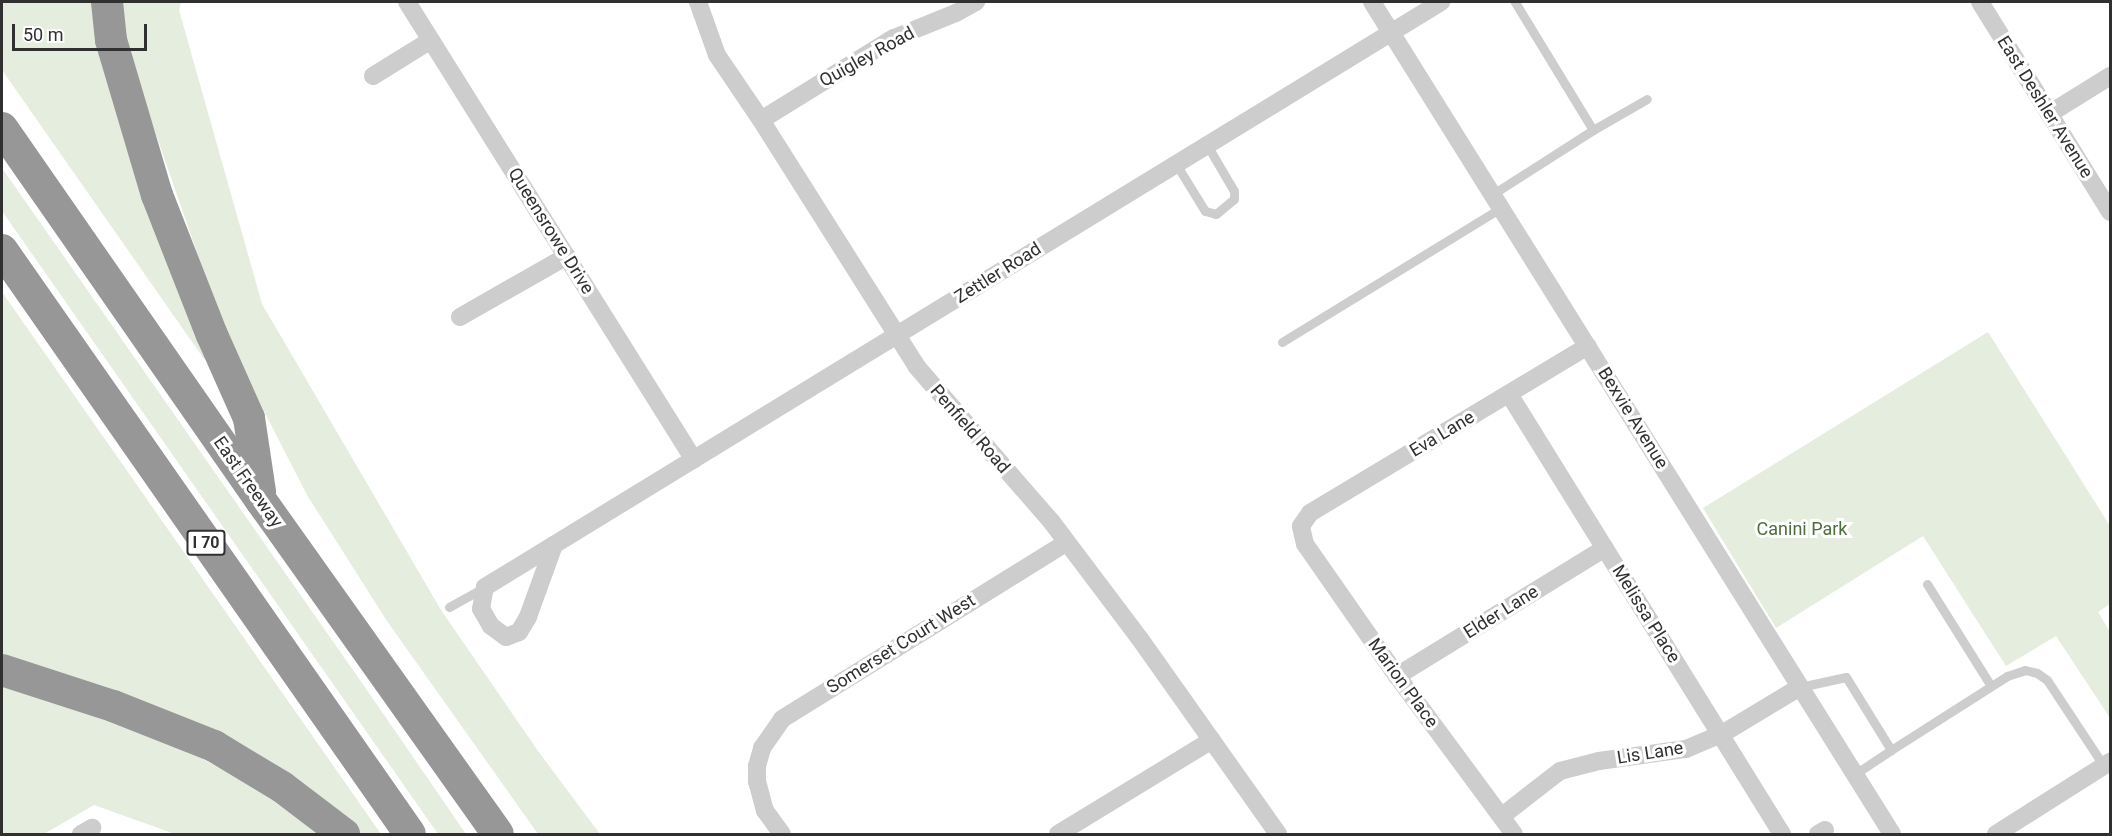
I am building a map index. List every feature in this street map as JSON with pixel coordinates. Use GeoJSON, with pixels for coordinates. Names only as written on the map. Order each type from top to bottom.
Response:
{"type":"FeatureCollection","features":[{"type":"Feature","properties":{"kind":"highway"},"geometry":{"type":"LineString","coordinates":[[106,2],[111,40],[157,195],[212,335],[249,418],[262,502]]}},
{"type":"Feature","properties":{"kind":"highway","name":"East Freeway"},"geometry":{"type":"LineString","coordinates":[[2,128],[262,502],[498,834]]}},
{"type":"Feature","properties":{"kind":"highway","name":"I 70"},"geometry":{"type":"LineString","coordinates":[[2,250],[410,834]]}},
{"type":"Feature","properties":{"kind":"highway"},"geometry":{"type":"LineString","coordinates":[[2,670],[113,706],[214,746],[282,787],[344,834]]}},
{"type":"Feature","properties":{"kind":"street","name":"Queensrowe Drive"},"geometry":{"type":"LineString","coordinates":[[407,2],[694,460]]}},
{"type":"Feature","properties":{"kind":"street","name":"Penfield Road"},"geometry":{"type":"LineString","coordinates":[[698,2],[717,55],[761,120],[917,367],[1067,542],[1278,834]]}},
{"type":"Feature","properties":{"kind":"street","name":"Quigley Road"},"geometry":{"type":"LineString","coordinates":[[761,120],[894,38],[956,13],[976,2]]}},
{"type":"Feature","properties":{"kind":"street","name":"Bexvie Avenue"},"geometry":{"type":"LineString","coordinates":[[1372,2],[1892,834]]}},
{"type":"Feature","properties":{"kind":"street","name":"Zettler Road"},"geometry":{"type":"LineString","coordinates":[[485,587],[1441,2]]}},
{"type":"Feature","properties":{"kind":"street","name":"East Deshler Avenue"},"geometry":{"type":"LineString","coordinates":[[1980,2],[2110,212]]}},
{"type":"Feature","properties":{"kind":"street"},"geometry":{"type":"LineString","coordinates":[[374,76],[431,39]]}},
{"type":"Feature","properties":{"kind":"street"},"geometry":{"type":"LineString","coordinates":[[2049,114],[2110,76]]}},
{"type":"Feature","properties":{"kind":"street"},"geometry":{"type":"LineString","coordinates":[[460,317],[567,256]]}},
{"type":"Feature","properties":{"kind":"street","name":"Eva Lane"},"geometry":{"type":"LineString","coordinates":[[1301,526],[1310,513],[1588,346]]}},
{"type":"Feature","properties":{"kind":"street","name":"Melissa Place"},"geometry":{"type":"LineString","coordinates":[[1509,394],[1782,834]]}},
{"type":"Feature","properties":{"kind":"street","name":"Marion Place"},"geometry":{"type":"LineString","coordinates":[[1301,526],[1305,544],[1397,676],[1514,834]]}},
{"type":"Feature","properties":{"kind":"street","name":"Somerset Court West"},"geometry":{"type":"LineString","coordinates":[[782,834],[765,812],[760,798],[757,766],[762,748],[770,733],[796,709],[1067,542]]}},
{"type":"Feature","properties":{"kind":"street"},"geometry":{"type":"LineString","coordinates":[[485,587],[481,609],[491,626],[506,637],[519,632],[528,617],[554,545]]}},
{"type":"Feature","properties":{"kind":"street","name":"Elder Lane"},"geometry":{"type":"LineString","coordinates":[[1397,676],[1605,548]]}},
{"type":"Feature","properties":{"kind":"street","name":"Lis Lane"},"geometry":{"type":"LineString","coordinates":[[1502,816],[1560,771],[1599,761],[1686,749],[1722,734],[1800,687]]}},
{"type":"Feature","properties":{"kind":"street"},"geometry":{"type":"LineString","coordinates":[[1058,834],[1212,740]]}},
{"type":"Feature","properties":{"kind":"street"},"geometry":{"type":"LineString","coordinates":[[1996,834],[2107,764]]}},
{"type":"Feature","properties":{"kind":"lane"},"geometry":{"type":"LineString","coordinates":[[1515,2],[1593,130]]}},
{"type":"Feature","properties":{"kind":"lane"},"geometry":{"type":"LineString","coordinates":[[1282,342],[1497,201],[1593,130],[1647,99]]}},
{"type":"Feature","properties":{"kind":"lane"},"geometry":{"type":"LineString","coordinates":[[1176,164],[1205,211],[1216,214],[1234,199],[1234,191],[1207,145]]}},
{"type":"Feature","properties":{"kind":"lane"},"geometry":{"type":"LineString","coordinates":[[1927,584],[1991,686]]}},
{"type":"Feature","properties":{"kind":"lane"},"geometry":{"type":"LineString","coordinates":[[449,607],[485,587]]}},
{"type":"Feature","properties":{"kind":"lane"},"geometry":{"type":"LineString","coordinates":[[1855,774],[2007,676],[2025,670],[2037,673],[2047,680],[2107,764]]}},
{"type":"Feature","properties":{"kind":"lane"},"geometry":{"type":"LineString","coordinates":[[1800,687],[1846,677],[1891,750]]}},
{"type":"Feature","properties":{"kind":"green space"},"geometry":{"type":"Polygon","coordinates":[[[2,2],[99,2],[211,355],[204,359],[2,70],[2,2]]]}},
{"type":"Feature","properties":{"kind":"green space"},"geometry":{"type":"Polygon","coordinates":[[[122,2],[181,2],[179,10],[262,304],[441,610],[538,751],[600,834],[538,834],[387,621],[307,495],[227,339],[135,74],[124,27],[122,2]]]}},
{"type":"Feature","properties":{"kind":"green space"},"geometry":{"type":"Polygon","coordinates":[[[2,168],[466,834],[438,834],[2,211],[2,168]]]}},
{"type":"Feature","properties":{"kind":"green space"},"geometry":{"type":"Polygon","coordinates":[[[2,292],[381,834],[361,834],[350,825],[2,656],[2,292]]]}},
{"type":"Feature","properties":{"kind":"green space","name":"Canini Park"},"geometry":{"type":"Polygon","coordinates":[[[1988,332],[2110,526],[2110,604],[2098,612],[2110,632],[2110,718],[2056,636],[2006,666],[1923,536],[1776,628],[1703,508],[1988,332]]]}},
{"type":"Feature","properties":{"kind":"green space"},"geometry":{"type":"Polygon","coordinates":[[[2,680],[201,758],[247,782],[319,834],[175,834],[94,805],[44,834],[2,834],[2,680]]]}}]}
